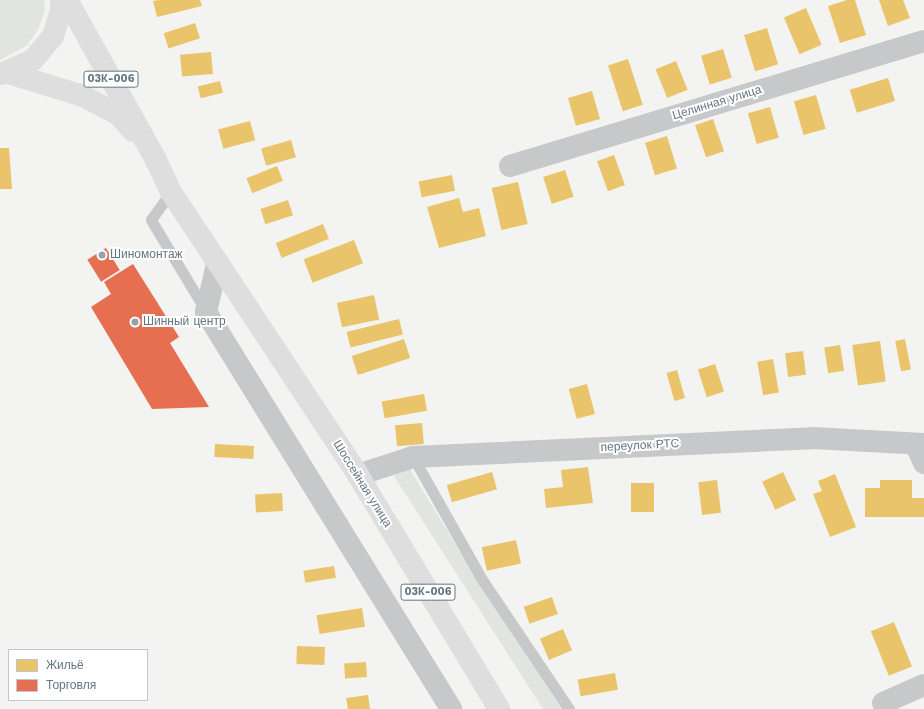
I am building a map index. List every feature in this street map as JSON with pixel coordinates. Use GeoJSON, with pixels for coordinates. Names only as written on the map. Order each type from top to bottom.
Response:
{"type":"FeatureCollection","features":[{"type":"Feature","properties":{"kind":"main road","name":"Шоссейная улица"},"geometry":{"type":"LineString","coordinates":[[4,74],[33,60],[53,36],[61,9],[61,0]]}},
{"type":"Feature","properties":{"kind":"main road","name":"Шоссейная улица"},"geometry":{"type":"LineString","coordinates":[[67,0],[155,158],[171,192],[217,264],[358,475],[499,709]]}},
{"type":"Feature","properties":{"kind":"main road","name":"Шоссейная улица"},"geometry":{"type":"LineString","coordinates":[[4,74],[83,96],[119,115],[155,158]]}},
{"type":"Feature","properties":{"kind":"street","name":"Целинная улица"},"geometry":{"type":"LineString","coordinates":[[510,166],[924,41]]}},
{"type":"Feature","properties":{"kind":"street"},"geometry":{"type":"LineString","coordinates":[[217,264],[206,312],[451,709]]}},
{"type":"Feature","properties":{"kind":"street","name":"переулок РТС"},"geometry":{"type":"LineString","coordinates":[[358,475],[413,457],[813,438],[921,451]]}},
{"type":"Feature","properties":{"kind":"street"},"geometry":{"type":"LineString","coordinates":[[884,703],[924,685]]}},
{"type":"Feature","properties":{"kind":"lane"},"geometry":{"type":"LineString","coordinates":[[171,192],[151,220],[206,312]]}},
{"type":"Feature","properties":{"kind":"lane"},"geometry":{"type":"LineString","coordinates":[[413,457],[483,581],[569,709]]}},
{"type":"Feature","properties":{"kind":"shaded area"},"geometry":{"type":"Polygon","coordinates":[[[0,0],[44,0],[45,10],[38,30],[26,46],[0,60],[0,0]]]}},
{"type":"Feature","properties":{"kind":"shaded area"},"geometry":{"type":"Polygon","coordinates":[[[408,466],[480,585],[563,709],[543,709],[394,476],[408,466]]]}},
{"type":"Feature","properties":{"kind":"building: Жильё"},"geometry":{"type":"Polygon","coordinates":[[[200,0],[202,6],[157,17],[153,1],[200,0]]]}},
{"type":"Feature","properties":{"kind":"building: Жильё"},"geometry":{"type":"Polygon","coordinates":[[[847,0],[855,0],[866,35],[840,43],[828,6],[847,0]]]}},
{"type":"Feature","properties":{"kind":"building: Жильё"},"geometry":{"type":"Polygon","coordinates":[[[879,0],[903,0],[910,18],[888,26],[879,0]]]}},
{"type":"Feature","properties":{"kind":"building: Жильё"},"geometry":{"type":"Polygon","coordinates":[[[806,8],[822,45],[800,54],[784,17],[806,8]]]}},
{"type":"Feature","properties":{"kind":"building: Жильё"},"geometry":{"type":"Polygon","coordinates":[[[195,23],[200,38],[169,48],[164,33],[195,23]]]}},
{"type":"Feature","properties":{"kind":"building: Жильё"},"geometry":{"type":"Polygon","coordinates":[[[767,28],[778,64],[755,71],[744,35],[767,28]]]}},
{"type":"Feature","properties":{"kind":"building: Жильё"},"geometry":{"type":"Polygon","coordinates":[[[723,49],[732,78],[710,84],[701,56],[723,49]]]}},
{"type":"Feature","properties":{"kind":"building: Жильё"},"geometry":{"type":"Polygon","coordinates":[[[211,52],[213,74],[182,77],[180,55],[211,52]]]}},
{"type":"Feature","properties":{"kind":"building: Жильё"},"geometry":{"type":"Polygon","coordinates":[[[628,59],[643,105],[623,111],[608,65],[628,59]]]}},
{"type":"Feature","properties":{"kind":"building: Жильё"},"geometry":{"type":"Polygon","coordinates":[[[676,61],[688,90],[667,98],[656,69],[676,61]]]}},
{"type":"Feature","properties":{"kind":"building: Жильё"},"geometry":{"type":"Polygon","coordinates":[[[888,78],[895,101],[857,113],[850,90],[888,78]]]}},
{"type":"Feature","properties":{"kind":"building: Жильё"},"geometry":{"type":"Polygon","coordinates":[[[220,81],[223,93],[201,98],[198,87],[220,81]]]}},
{"type":"Feature","properties":{"kind":"building: Жильё"},"geometry":{"type":"Polygon","coordinates":[[[592,91],[600,119],[576,126],[568,98],[592,91]]]}},
{"type":"Feature","properties":{"kind":"building: Жильё"},"geometry":{"type":"Polygon","coordinates":[[[816,95],[826,129],[804,135],[794,101],[816,95]]]}},
{"type":"Feature","properties":{"kind":"building: Жильё"},"geometry":{"type":"Polygon","coordinates":[[[770,107],[779,138],[757,144],[748,113],[770,107]]]}},
{"type":"Feature","properties":{"kind":"building: Жильё"},"geometry":{"type":"Polygon","coordinates":[[[713,119],[724,151],[706,157],[695,125],[713,119]]]}},
{"type":"Feature","properties":{"kind":"building: Жильё"},"geometry":{"type":"Polygon","coordinates":[[[250,121],[255,140],[223,149],[218,130],[250,121]]]}},
{"type":"Feature","properties":{"kind":"building: Жильё"},"geometry":{"type":"Polygon","coordinates":[[[667,136],[677,169],[655,175],[645,143],[667,136]]]}},
{"type":"Feature","properties":{"kind":"building: Жильё"},"geometry":{"type":"Polygon","coordinates":[[[291,140],[296,157],[266,166],[261,149],[291,140]]]}},
{"type":"Feature","properties":{"kind":"building: Жильё"},"geometry":{"type":"Polygon","coordinates":[[[0,148],[9,148],[12,189],[0,189],[0,148]]]}},
{"type":"Feature","properties":{"kind":"building: Жильё"},"geometry":{"type":"Polygon","coordinates":[[[614,155],[625,185],[608,191],[597,161],[614,155]]]}},
{"type":"Feature","properties":{"kind":"building: Жильё"},"geometry":{"type":"Polygon","coordinates":[[[277,166],[283,181],[252,193],[246,178],[277,166]]]}},
{"type":"Feature","properties":{"kind":"building: Жильё"},"geometry":{"type":"Polygon","coordinates":[[[565,170],[574,197],[552,204],[543,177],[565,170]]]}},
{"type":"Feature","properties":{"kind":"building: Жильё"},"geometry":{"type":"Polygon","coordinates":[[[452,175],[455,191],[422,197],[419,181],[452,175]]]}},
{"type":"Feature","properties":{"kind":"building: Жильё"},"geometry":{"type":"Polygon","coordinates":[[[518,182],[528,224],[501,230],[492,188],[518,182]]]}},
{"type":"Feature","properties":{"kind":"building: Жильё"},"geometry":{"type":"Polygon","coordinates":[[[459,198],[463,212],[479,208],[486,236],[439,248],[427,207],[459,198]]]}},
{"type":"Feature","properties":{"kind":"building: Жильё"},"geometry":{"type":"Polygon","coordinates":[[[288,200],[293,215],[265,224],[260,209],[288,200]]]}},
{"type":"Feature","properties":{"kind":"building: Жильё"},"geometry":{"type":"Polygon","coordinates":[[[323,224],[329,239],[282,258],[276,243],[323,224]]]}},
{"type":"Feature","properties":{"kind":"building: Жильё"},"geometry":{"type":"Polygon","coordinates":[[[354,240],[363,263],[313,283],[304,259],[354,240]]]}},
{"type":"Feature","properties":{"kind":"building: Жильё"},"geometry":{"type":"Polygon","coordinates":[[[374,295],[379,319],[342,327],[337,303],[374,295]]]}},
{"type":"Feature","properties":{"kind":"building: Жильё"},"geometry":{"type":"Polygon","coordinates":[[[399,319],[403,335],[350,348],[347,332],[399,319]]]}},
{"type":"Feature","properties":{"kind":"building: Жильё"},"geometry":{"type":"Polygon","coordinates":[[[404,339],[410,358],[358,375],[352,356],[404,339]]]}},
{"type":"Feature","properties":{"kind":"building: Жильё"},"geometry":{"type":"Polygon","coordinates":[[[905,339],[911,369],[901,371],[895,341],[905,339]]]}},
{"type":"Feature","properties":{"kind":"building: Жильё"},"geometry":{"type":"Polygon","coordinates":[[[880,341],[886,382],[858,385],[852,345],[880,341]]]}},
{"type":"Feature","properties":{"kind":"building: Жильё"},"geometry":{"type":"Polygon","coordinates":[[[840,345],[844,371],[828,373],[824,348],[840,345]]]}},
{"type":"Feature","properties":{"kind":"building: Жильё"},"geometry":{"type":"Polygon","coordinates":[[[803,351],[806,375],[788,377],[785,353],[803,351]]]}},
{"type":"Feature","properties":{"kind":"building: Жильё"},"geometry":{"type":"Polygon","coordinates":[[[773,359],[779,392],[763,395],[757,362],[773,359]]]}},
{"type":"Feature","properties":{"kind":"building: Жильё"},"geometry":{"type":"Polygon","coordinates":[[[715,364],[724,392],[707,397],[698,370],[715,364]]]}},
{"type":"Feature","properties":{"kind":"building: Жильё"},"geometry":{"type":"Polygon","coordinates":[[[677,370],[685,398],[674,401],[666,373],[677,370]]]}},
{"type":"Feature","properties":{"kind":"building: Жильё"},"geometry":{"type":"Polygon","coordinates":[[[587,384],[595,414],[577,419],[569,389],[587,384]]]}},
{"type":"Feature","properties":{"kind":"building: Жильё"},"geometry":{"type":"Polygon","coordinates":[[[424,394],[427,411],[385,418],[382,401],[424,394]]]}},
{"type":"Feature","properties":{"kind":"building: Жильё"},"geometry":{"type":"Polygon","coordinates":[[[422,423],[424,444],[397,446],[395,425],[422,423]]]}},
{"type":"Feature","properties":{"kind":"building: Жильё"},"geometry":{"type":"Polygon","coordinates":[[[215,444],[254,446],[253,459],[214,457],[215,444]]]}},
{"type":"Feature","properties":{"kind":"building: Жильё"},"geometry":{"type":"Polygon","coordinates":[[[588,467],[593,503],[546,508],[544,489],[563,487],[561,470],[588,467]]]}},
{"type":"Feature","properties":{"kind":"building: Жильё"},"geometry":{"type":"Polygon","coordinates":[[[492,472],[497,489],[452,502],[447,485],[492,472]]]}},
{"type":"Feature","properties":{"kind":"building: Жильё"},"geometry":{"type":"Polygon","coordinates":[[[783,472],[796,500],[775,510],[762,482],[783,472]]]}},
{"type":"Feature","properties":{"kind":"building: Жильё"},"geometry":{"type":"Polygon","coordinates":[[[835,474],[856,527],[830,537],[813,494],[822,491],[818,481],[835,474]]]}},
{"type":"Feature","properties":{"kind":"building: Жильё"},"geometry":{"type":"Polygon","coordinates":[[[717,480],[721,513],[702,515],[698,482],[717,480]]]}},
{"type":"Feature","properties":{"kind":"building: Жильё"},"geometry":{"type":"Polygon","coordinates":[[[880,480],[912,480],[912,498],[924,498],[924,517],[865,517],[865,488],[880,488],[880,480]]]}},
{"type":"Feature","properties":{"kind":"building: Жильё"},"geometry":{"type":"Polygon","coordinates":[[[631,483],[654,483],[654,512],[631,512],[631,483]]]}},
{"type":"Feature","properties":{"kind":"building: Жильё"},"geometry":{"type":"Polygon","coordinates":[[[282,493],[283,511],[256,512],[255,494],[282,493]]]}},
{"type":"Feature","properties":{"kind":"building: Жильё"},"geometry":{"type":"Polygon","coordinates":[[[516,540],[521,563],[487,571],[482,547],[516,540]]]}},
{"type":"Feature","properties":{"kind":"building: Жильё"},"geometry":{"type":"Polygon","coordinates":[[[334,566],[336,578],[305,583],[303,571],[334,566]]]}},
{"type":"Feature","properties":{"kind":"building: Жильё"},"geometry":{"type":"Polygon","coordinates":[[[552,597],[558,614],[529,624],[524,607],[552,597]]]}},
{"type":"Feature","properties":{"kind":"building: Жильё"},"geometry":{"type":"Polygon","coordinates":[[[362,608],[365,627],[320,634],[317,615],[362,608]]]}},
{"type":"Feature","properties":{"kind":"building: Жильё"},"geometry":{"type":"Polygon","coordinates":[[[894,622],[912,667],[889,676],[871,631],[894,622]]]}},
{"type":"Feature","properties":{"kind":"building: Жильё"},"geometry":{"type":"Polygon","coordinates":[[[563,629],[572,650],[549,660],[540,639],[563,629]]]}},
{"type":"Feature","properties":{"kind":"building: Жильё"},"geometry":{"type":"Polygon","coordinates":[[[297,646],[325,647],[324,665],[296,664],[297,646]]]}},
{"type":"Feature","properties":{"kind":"building: Жильё"},"geometry":{"type":"Polygon","coordinates":[[[366,662],[367,677],[345,678],[344,664],[366,662]]]}},
{"type":"Feature","properties":{"kind":"building: Жильё"},"geometry":{"type":"Polygon","coordinates":[[[615,673],[618,690],[581,696],[578,680],[615,673]]]}},
{"type":"Feature","properties":{"kind":"building: Жильё"},"geometry":{"type":"Polygon","coordinates":[[[368,695],[370,709],[348,709],[346,698],[368,695]]]}},
{"type":"Feature","properties":{"kind":"building: Торговля"},"geometry":{"type":"Polygon","coordinates":[[[106,248],[120,270],[101,282],[87,260],[106,248]]]}},
{"type":"Feature","properties":{"kind":"building: Торговля","name":"Шинный центр"},"geometry":{"type":"Polygon","coordinates":[[[133,264],[179,337],[170,343],[209,407],[152,409],[91,307],[111,294],[104,282],[133,264]]]}},
{"type":"Feature","properties":{"kind":"place","name":"Шиномонтаж"},"geometry":{"type":"Point","coordinates":[102,255]}},
{"type":"Feature","properties":{"kind":"place","name":"Шинный центр"},"geometry":{"type":"Point","coordinates":[135,322]}}]}
